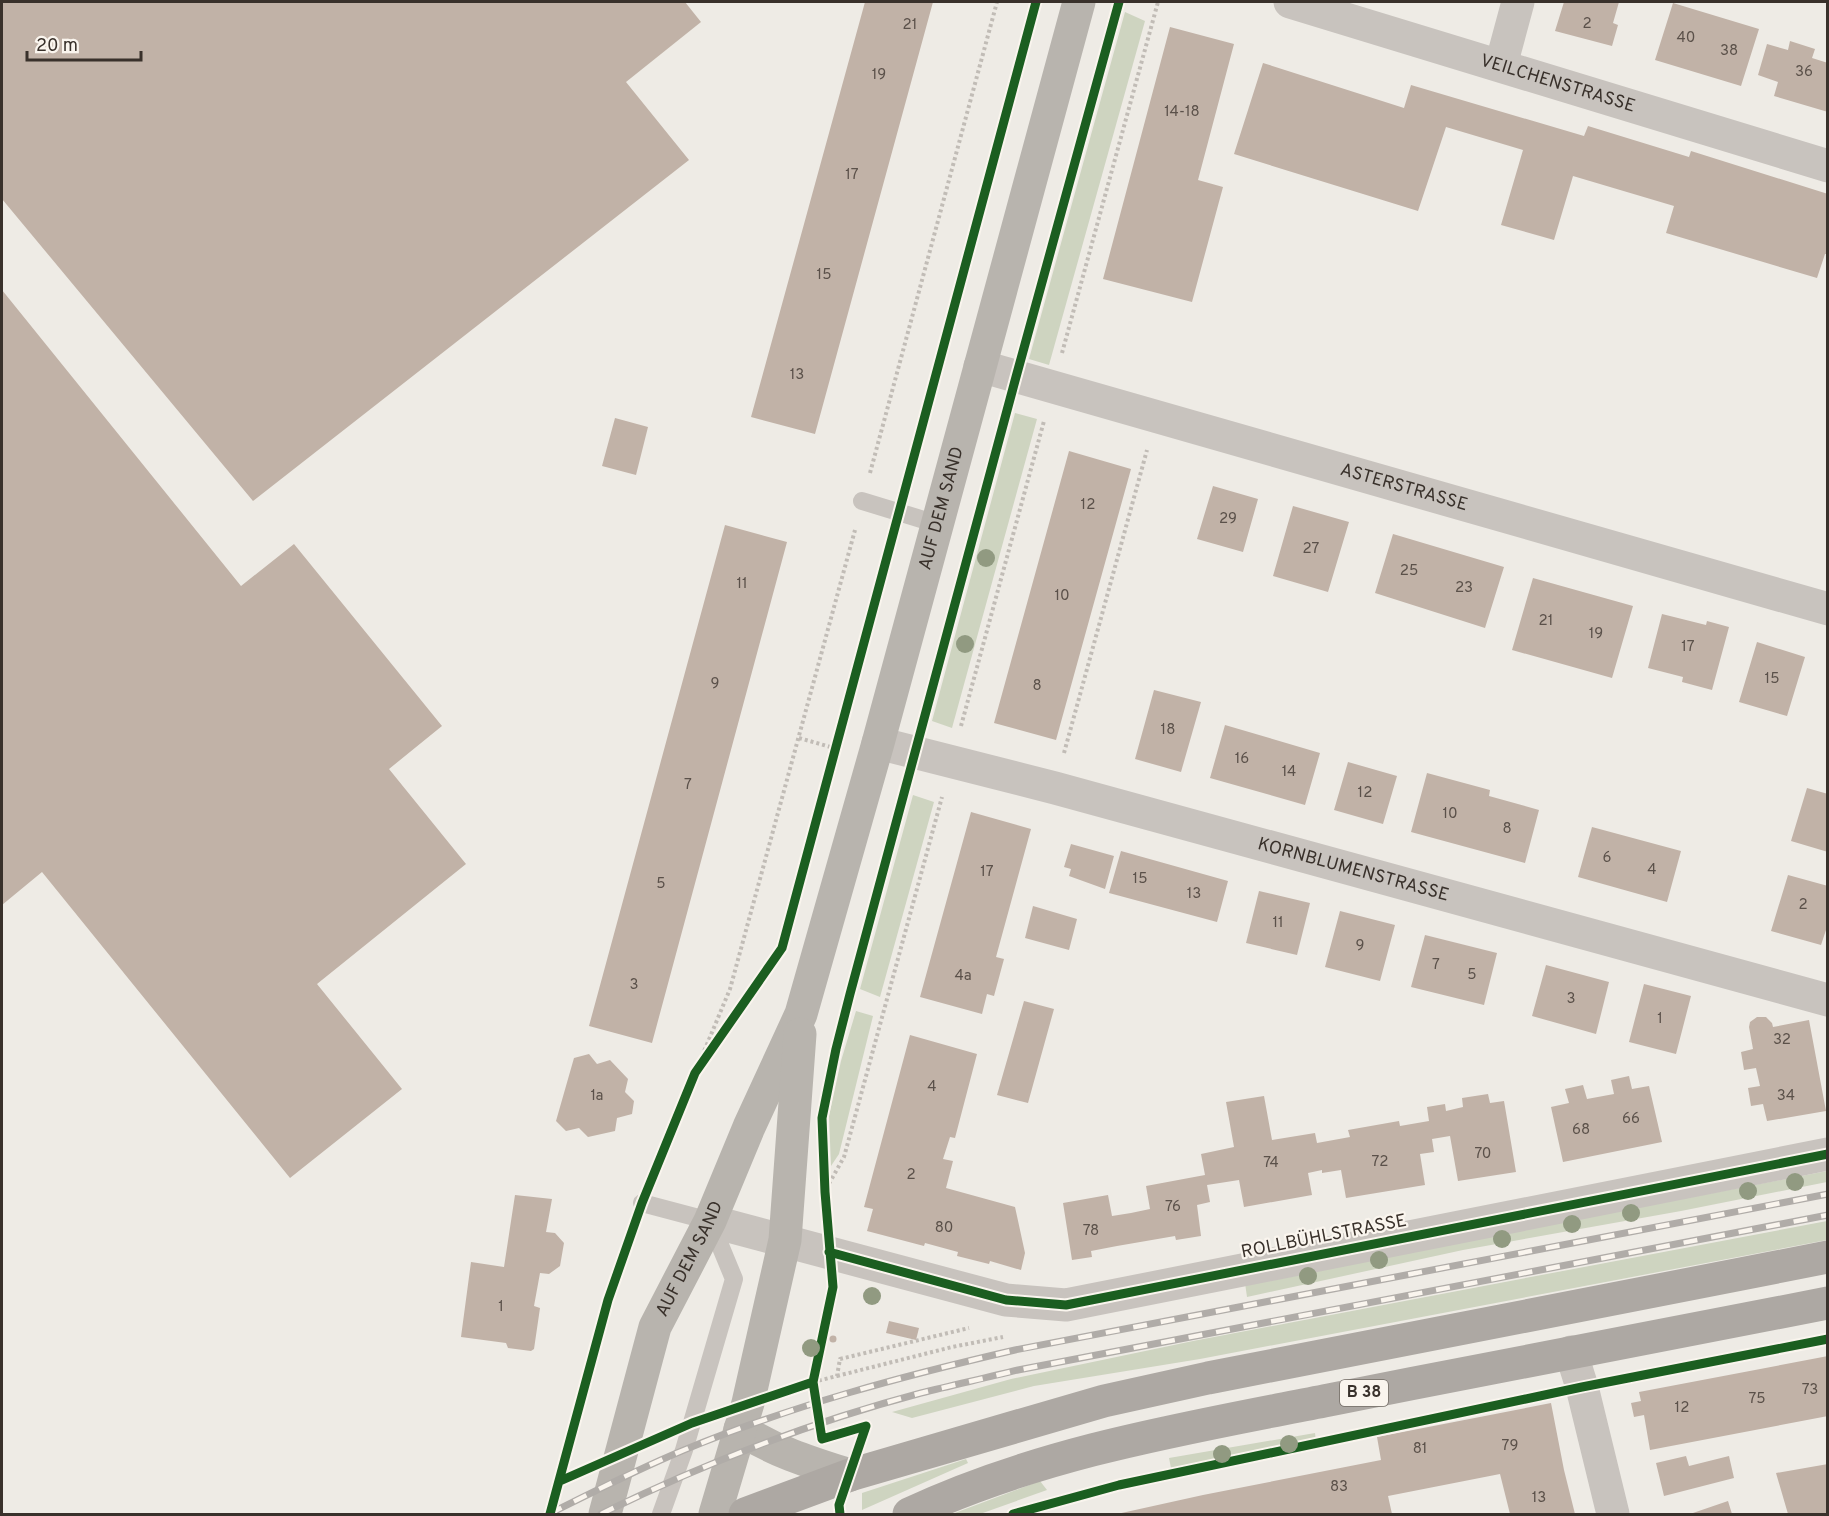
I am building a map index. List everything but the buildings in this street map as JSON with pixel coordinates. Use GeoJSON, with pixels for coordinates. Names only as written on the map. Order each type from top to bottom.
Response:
{"type":"FeatureCollection","features":[{"type":"Feature","properties":{"kind":"main road"},"geometry":{"type":"LineString","coordinates":[[745,1515],[850,1475],[1104,1401],[1208,1378],[1827,1257]]}},
{"type":"Feature","properties":{"kind":"main road","name":"B 38"},"geometry":{"type":"LineString","coordinates":[[909,1515],[952,1494],[1058,1458],[1173,1431],[1827,1303]]}},
{"type":"Feature","properties":{"kind":"street","name":"AUF DEM SAND"},"geometry":{"type":"LineString","coordinates":[[605,1515],[655,1327],[710,1221],[749,1127],[801,1014],[878,743],[1079,2]]}},
{"type":"Feature","properties":{"kind":"street","name":"VEILCHENSTRASSE"},"geometry":{"type":"LineString","coordinates":[[1290,2],[1827,166]]}},
{"type":"Feature","properties":{"kind":"street"},"geometry":{"type":"LineString","coordinates":[[1501,65],[1518,2]]}},
{"type":"Feature","properties":{"kind":"street","name":"ASTERSTRASSE"},"geometry":{"type":"LineString","coordinates":[[980,366],[1827,609]]}},
{"type":"Feature","properties":{"kind":"street","name":"KORNBLUMENSTRASSE"},"geometry":{"type":"LineString","coordinates":[[878,743],[1055,788],[1827,1000]]}},
{"type":"Feature","properties":{"kind":"street","name":"AUF DEM SAND"},"geometry":{"type":"LineString","coordinates":[[715,1515],[740,1428],[785,1240],[801,1014]]}},
{"type":"Feature","properties":{"kind":"street","name":"ROLLBÜHLSTRASSE"},"geometry":{"type":"LineString","coordinates":[[710,1221],[1006,1300],[1066,1305],[1827,1154]]}},
{"type":"Feature","properties":{"kind":"street"},"geometry":{"type":"LineString","coordinates":[[1571,1352],[1582,1387],[1613,1515]]}},
{"type":"Feature","properties":{"kind":"street"},"geometry":{"type":"LineString","coordinates":[[740,1428],[764,1444],[792,1456],[850,1475]]}},
{"type":"Feature","properties":{"kind":"lane"},"geometry":{"type":"LineString","coordinates":[[862,501],[937,524]]}},
{"type":"Feature","properties":{"kind":"lane"},"geometry":{"type":"LineString","coordinates":[[642,1203],[710,1221],[734,1279],[684,1450],[661,1515]]}},
{"type":"Feature","properties":{"kind":"path"},"geometry":{"type":"LineString","coordinates":[[695,1073],[730,989],[997,2]]}},
{"type":"Feature","properties":{"kind":"path"},"geometry":{"type":"LineString","coordinates":[[825,1192],[844,1157],[1158,2]]}},
{"type":"Feature","properties":{"kind":"path"},"geometry":{"type":"LineString","coordinates":[[1055,788],[1156,417]]}},
{"type":"Feature","properties":{"kind":"path"},"geometry":{"type":"LineString","coordinates":[[831,759],[837,737]]}},
{"type":"Feature","properties":{"kind":"path"},"geometry":{"type":"LineString","coordinates":[[695,1073],[722,1034]]}},
{"type":"Feature","properties":{"kind":"path"},"geometry":{"type":"LineString","coordinates":[[824,1171],[825,1192]]}},
{"type":"Feature","properties":{"kind":"path"},"geometry":{"type":"LineString","coordinates":[[813,1382],[837,1376],[840,1359],[977,1326]]}},
{"type":"Feature","properties":{"kind":"green space"},"geometry":{"type":"Polygon","coordinates":[[[1125,12],[1145,21],[1049,365],[1029,359],[1125,12]]]}},
{"type":"Feature","properties":{"kind":"green space"},"geometry":{"type":"Polygon","coordinates":[[[1015,413],[1037,419],[952,728],[932,721],[1015,413]]]}},
{"type":"Feature","properties":{"kind":"green space"},"geometry":{"type":"Polygon","coordinates":[[[913,795],[934,802],[880,997],[860,989],[913,795]]]}},
{"type":"Feature","properties":{"kind":"green space"},"geometry":{"type":"Polygon","coordinates":[[[856,1011],[873,1016],[839,1154],[831,1166],[829,1116],[841,1061],[856,1011]]]}},
{"type":"Feature","properties":{"kind":"green space"},"geometry":{"type":"Polygon","coordinates":[[[1827,1171],[1827,1182],[1463,1250],[1247,1297],[1245,1283],[1827,1171]]]}},
{"type":"Feature","properties":{"kind":"green space"},"geometry":{"type":"Polygon","coordinates":[[[1827,1221],[1827,1240],[1200,1359],[1034,1386],[912,1418],[892,1412],[1011,1379],[1193,1341],[1827,1221]]]}},
{"type":"Feature","properties":{"kind":"green space"},"geometry":{"type":"Polygon","coordinates":[[[1315,1433],[1316,1442],[1171,1468],[1169,1458],[1315,1433]]]}},
{"type":"Feature","properties":{"kind":"green space"},"geometry":{"type":"Polygon","coordinates":[[[966,1459],[968,1463],[862,1510],[862,1493],[966,1459]]]}},
{"type":"Feature","properties":{"kind":"green space"},"geometry":{"type":"Polygon","coordinates":[[[1040,1481],[1047,1490],[980,1514],[952,1514],[1040,1481]]]}},
{"type":"Feature","properties":{"kind":"railway"},"geometry":{"type":"LineString","coordinates":[[549,1514],[650,1465],[724,1434],[847,1393],[931,1370],[1015,1350],[1828,1194]]}},
{"type":"Feature","properties":{"kind":"railway"},"geometry":{"type":"LineString","coordinates":[[601,1514],[718,1461],[798,1431],[880,1404],[933,1390],[1018,1370],[1828,1215]]}},
{"type":"Feature","properties":{"kind":"cycle path"},"geometry":{"type":"LineString","coordinates":[[550,1514],[608,1300],[642,1203],[695,1073],[782,948],[1036,2]]}},
{"type":"Feature","properties":{"kind":"cycle path"},"geometry":{"type":"LineString","coordinates":[[840,1514],[839,1505],[866,1426],[822,1439],[813,1382],[833,1287],[825,1192],[822,1118],[850,994],[1119,2]]}},
{"type":"Feature","properties":{"kind":"cycle path"},"geometry":{"type":"LineString","coordinates":[[829,1252],[1006,1300],[1066,1305],[1828,1154]]}},
{"type":"Feature","properties":{"kind":"cycle path"},"geometry":{"type":"LineString","coordinates":[[1013,1514],[1119,1485],[1582,1387],[1828,1339]]}},
{"type":"Feature","properties":{"kind":"cycle path"},"geometry":{"type":"LineString","coordinates":[[560,1481],[692,1423],[813,1382]]}}]}
